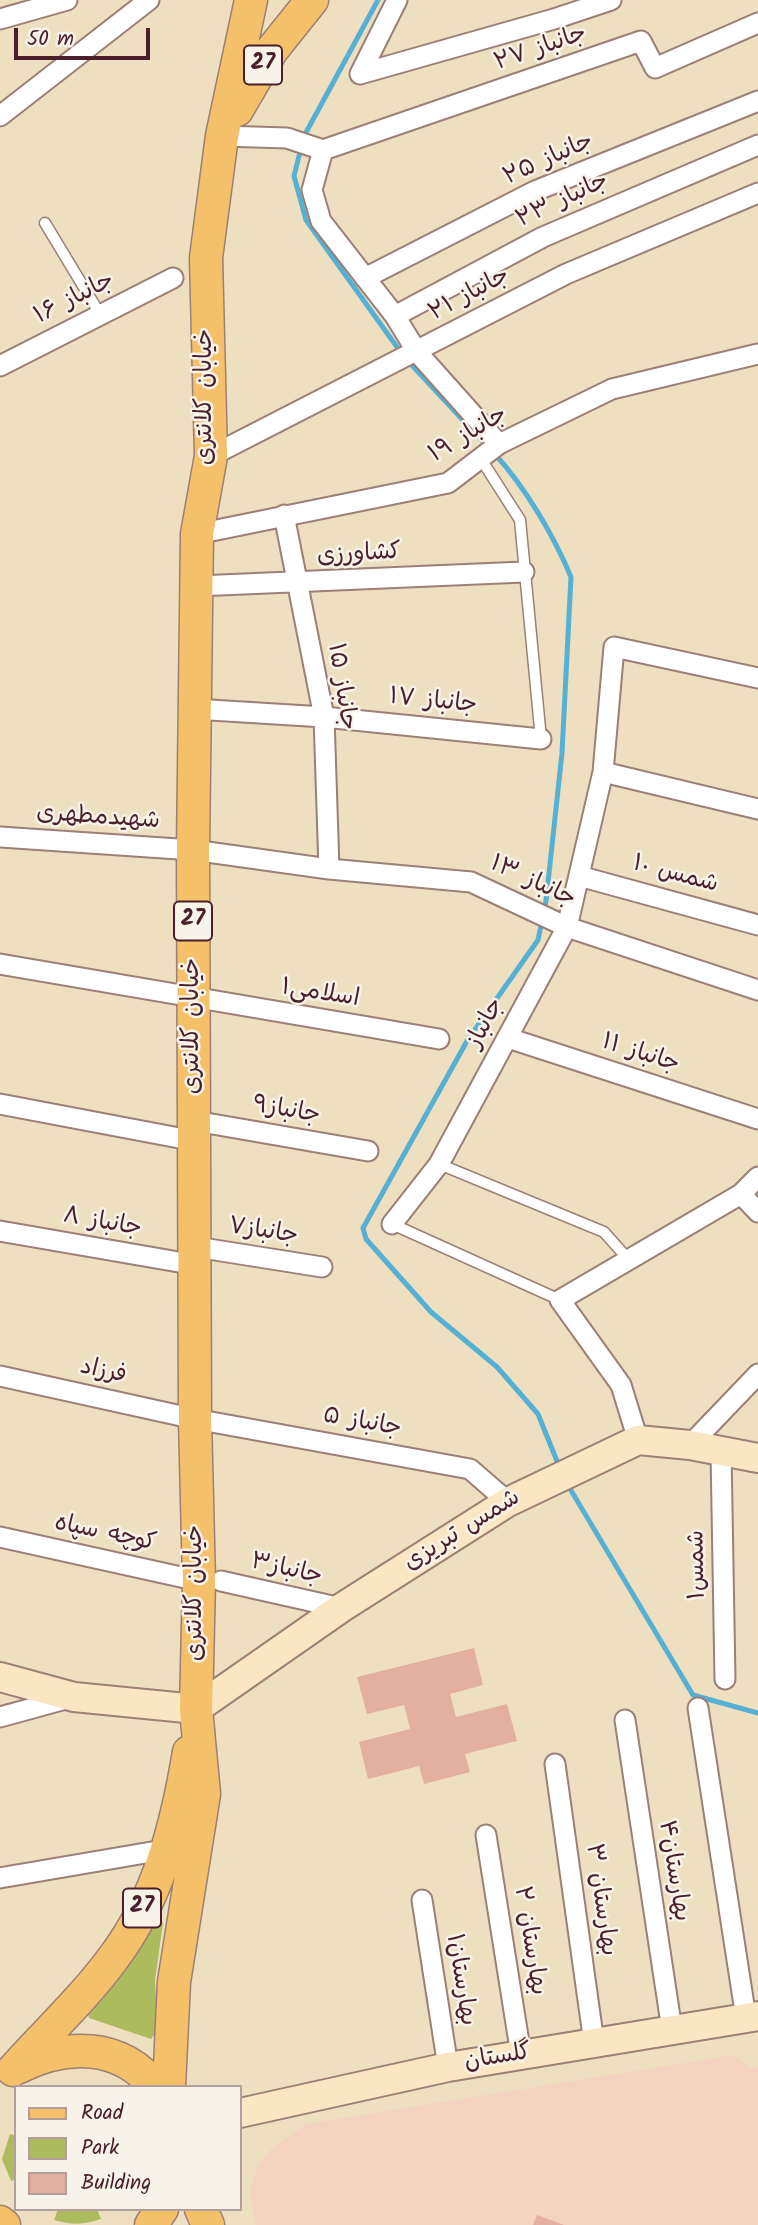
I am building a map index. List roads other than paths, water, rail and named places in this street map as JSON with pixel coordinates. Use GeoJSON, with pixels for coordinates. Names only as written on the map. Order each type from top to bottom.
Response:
{"type":"FeatureCollection","features":[{"type":"Feature","properties":{"kind":"main road","name":"خیابان کلانتری"},"geometry":{"type":"LineString","coordinates":[[4,2076],[115,1957],[158,1878],[169,1849],[196,1709],[210,1581],[195,1419],[193,850],[197,534],[211,456],[206,258],[222,136],[251,0]]}},
{"type":"Feature","properties":{"kind":"main road","name":"خیابان کلانتری"},"geometry":{"type":"LineString","coordinates":[[222,136],[272,50],[312,0]]}},
{"type":"Feature","properties":{"kind":"main road","name":"خیابان کلانتری"},"geometry":{"type":"LineString","coordinates":[[169,2085],[174,1982],[204,1794],[196,1709]]}},
{"type":"Feature","properties":{"kind":"main road"},"geometry":{"type":"LineString","coordinates":[[4,2076],[46,2053],[81,2049],[116,2057],[147,2076],[154,2085]]}},
{"type":"Feature","properties":{"kind":"street"},"geometry":{"type":"LineString","coordinates":[[0,19],[67,0]]}},
{"type":"Feature","properties":{"kind":"street"},"geometry":{"type":"LineString","coordinates":[[0,116],[149,0]]}},
{"type":"Feature","properties":{"kind":"street"},"geometry":{"type":"LineString","coordinates":[[397,0],[360,74],[554,19],[611,0]]}},
{"type":"Feature","properties":{"kind":"street","name":"جانباز ۲۷"},"geometry":{"type":"LineString","coordinates":[[323,150],[641,41],[655,68],[758,23]]}},
{"type":"Feature","properties":{"kind":"street","name":"جانباز ۲۵"},"geometry":{"type":"LineString","coordinates":[[365,278],[536,191],[758,101]]}},
{"type":"Feature","properties":{"kind":"street"},"geometry":{"type":"LineString","coordinates":[[222,136],[287,138],[323,150],[312,190],[321,220],[394,316],[417,352],[499,444]]}},
{"type":"Feature","properties":{"kind":"street","name":"جانباز ۲۳"},"geometry":{"type":"LineString","coordinates":[[394,316],[543,237],[758,145]]}},
{"type":"Feature","properties":{"kind":"street","name":"جانباز ۲۱"},"geometry":{"type":"LineString","coordinates":[[211,456],[566,274],[758,193]]}},
{"type":"Feature","properties":{"kind":"street","name":"جانباز ۱۶"},"geometry":{"type":"LineString","coordinates":[[0,366],[173,278]]}},
{"type":"Feature","properties":{"kind":"street","name":"جانباز ۱۹"},"geometry":{"type":"LineString","coordinates":[[197,534],[448,483],[499,444],[612,389],[758,354]]}},
{"type":"Feature","properties":{"kind":"street","name":"جانباز ۱۵"},"geometry":{"type":"LineString","coordinates":[[284,515],[324,717],[329,869]]}},
{"type":"Feature","properties":{"kind":"street","name":"کشاورزی"},"geometry":{"type":"LineString","coordinates":[[197,586],[524,572]]}},
{"type":"Feature","properties":{"kind":"street","name":"جانباز"},"geometry":{"type":"LineString","coordinates":[[392,1224],[439,1164],[567,927],[603,772],[614,648],[758,678]]}},
{"type":"Feature","properties":{"kind":"street","name":"جانباز ۱۷"},"geometry":{"type":"LineString","coordinates":[[194,709],[324,717],[541,739]]}},
{"type":"Feature","properties":{"kind":"street"},"geometry":{"type":"LineString","coordinates":[[603,772],[758,809]]}},
{"type":"Feature","properties":{"kind":"street","name":"شهیدمطهری"},"geometry":{"type":"LineString","coordinates":[[0,837],[193,850]]}},
{"type":"Feature","properties":{"kind":"street","name":"جانباز ۱۳"},"geometry":{"type":"LineString","coordinates":[[193,850],[329,869],[471,882],[567,927],[758,990]]}},
{"type":"Feature","properties":{"kind":"street","name":"شمس ۱۰"},"geometry":{"type":"LineString","coordinates":[[579,876],[758,925]]}},
{"type":"Feature","properties":{"kind":"street","name":"اسلامی۱"},"geometry":{"type":"LineString","coordinates":[[0,964],[439,1039]]}},
{"type":"Feature","properties":{"kind":"street","name":"جانباز ۱۱"},"geometry":{"type":"LineString","coordinates":[[508,1038],[758,1118]]}},
{"type":"Feature","properties":{"kind":"street","name":"جانباز۹"},"geometry":{"type":"LineString","coordinates":[[0,1104],[368,1151]]}},
{"type":"Feature","properties":{"kind":"street"},"geometry":{"type":"LineString","coordinates":[[758,1177],[741,1194],[560,1300],[621,1385],[638,1440],[690,1445],[758,1458]]}},
{"type":"Feature","properties":{"kind":"street"},"geometry":{"type":"LineString","coordinates":[[741,1194],[758,1212]]}},
{"type":"Feature","properties":{"kind":"street","name":"جانباز ۸"},"geometry":{"type":"LineString","coordinates":[[0,1231],[196,1256]]}},
{"type":"Feature","properties":{"kind":"street","name":"جانباز۷"},"geometry":{"type":"LineString","coordinates":[[196,1256],[323,1267]]}},
{"type":"Feature","properties":{"kind":"street"},"geometry":{"type":"LineString","coordinates":[[690,1445],[758,1374]]}},
{"type":"Feature","properties":{"kind":"street","name":"فرزاد"},"geometry":{"type":"LineString","coordinates":[[0,1376],[195,1419]]}},
{"type":"Feature","properties":{"kind":"street","name":"جانباز ۵"},"geometry":{"type":"LineString","coordinates":[[195,1419],[470,1469],[508,1502]]}},
{"type":"Feature","properties":{"kind":"street","name":"شمس تبریزی"},"geometry":{"type":"LineString","coordinates":[[196,1709],[341,1608],[508,1502],[638,1440]]}},
{"type":"Feature","properties":{"kind":"street","name":"شمس۱"},"geometry":{"type":"LineString","coordinates":[[721,1451],[726,1679]]}},
{"type":"Feature","properties":{"kind":"street","name":"کوچه سپاه"},"geometry":{"type":"LineString","coordinates":[[0,1537],[210,1581]]}},
{"type":"Feature","properties":{"kind":"street","name":"جانباز۳"},"geometry":{"type":"LineString","coordinates":[[210,1581],[341,1608]]}},
{"type":"Feature","properties":{"kind":"street"},"geometry":{"type":"LineString","coordinates":[[0,1677],[74,1697],[196,1709]]}},
{"type":"Feature","properties":{"kind":"street"},"geometry":{"type":"LineString","coordinates":[[0,1717],[74,1697]]}},
{"type":"Feature","properties":{"kind":"street"},"geometry":{"type":"LineString","coordinates":[[698,1708],[752,2017]]}},
{"type":"Feature","properties":{"kind":"street","name":"بهارستان۴"},"geometry":{"type":"LineString","coordinates":[[625,1720],[672,2030]]}},
{"type":"Feature","properties":{"kind":"street","name":"بهارستان ۳"},"geometry":{"type":"LineString","coordinates":[[555,1765],[594,2043]]}},
{"type":"Feature","properties":{"kind":"street","name":"بهارستان ۲"},"geometry":{"type":"LineString","coordinates":[[486,1835],[521,2055]]}},
{"type":"Feature","properties":{"kind":"street"},"geometry":{"type":"LineString","coordinates":[[0,1878],[169,1849]]}},
{"type":"Feature","properties":{"kind":"street","name":"بهارستان۱"},"geometry":{"type":"LineString","coordinates":[[422,1900],[448,2067]]}},
{"type":"Feature","properties":{"kind":"street","name":"گلستان"},"geometry":{"type":"LineString","coordinates":[[242,2113],[448,2067],[752,2017]]}},
{"type":"Feature","properties":{"kind":"lane"},"geometry":{"type":"LineString","coordinates":[[45,223],[100,314]]}},
{"type":"Feature","properties":{"kind":"lane"},"geometry":{"type":"LineString","coordinates":[[481,459],[520,520],[541,739]]}},
{"type":"Feature","properties":{"kind":"lane"},"geometry":{"type":"LineString","coordinates":[[439,1164],[604,1232],[628,1259]]}},
{"type":"Feature","properties":{"kind":"lane","name":"جانباز"},"geometry":{"type":"LineString","coordinates":[[392,1224],[560,1300]]}},
{"type":"Feature","properties":{"kind":"waterway"},"geometry":{"type":"LineString","coordinates":[[303,138],[378,0]]}},
{"type":"Feature","properties":{"kind":"waterway"},"geometry":{"type":"LineString","coordinates":[[301,148],[294,176],[306,220],[402,354]]}},
{"type":"Feature","properties":{"kind":"waterway"},"geometry":{"type":"LineString","coordinates":[[408,361],[487,446]]}},
{"type":"Feature","properties":{"kind":"waterway"},"geometry":{"type":"LineString","coordinates":[[494,453],[537,512],[571,577],[562,753],[546,901],[538,940],[467,1041],[363,1228],[366,1239],[431,1312],[497,1367],[538,1414],[559,1466]]}},
{"type":"Feature","properties":{"kind":"waterway"},"geometry":{"type":"LineString","coordinates":[[566,1482],[693,1695],[758,1713]]}}]}
